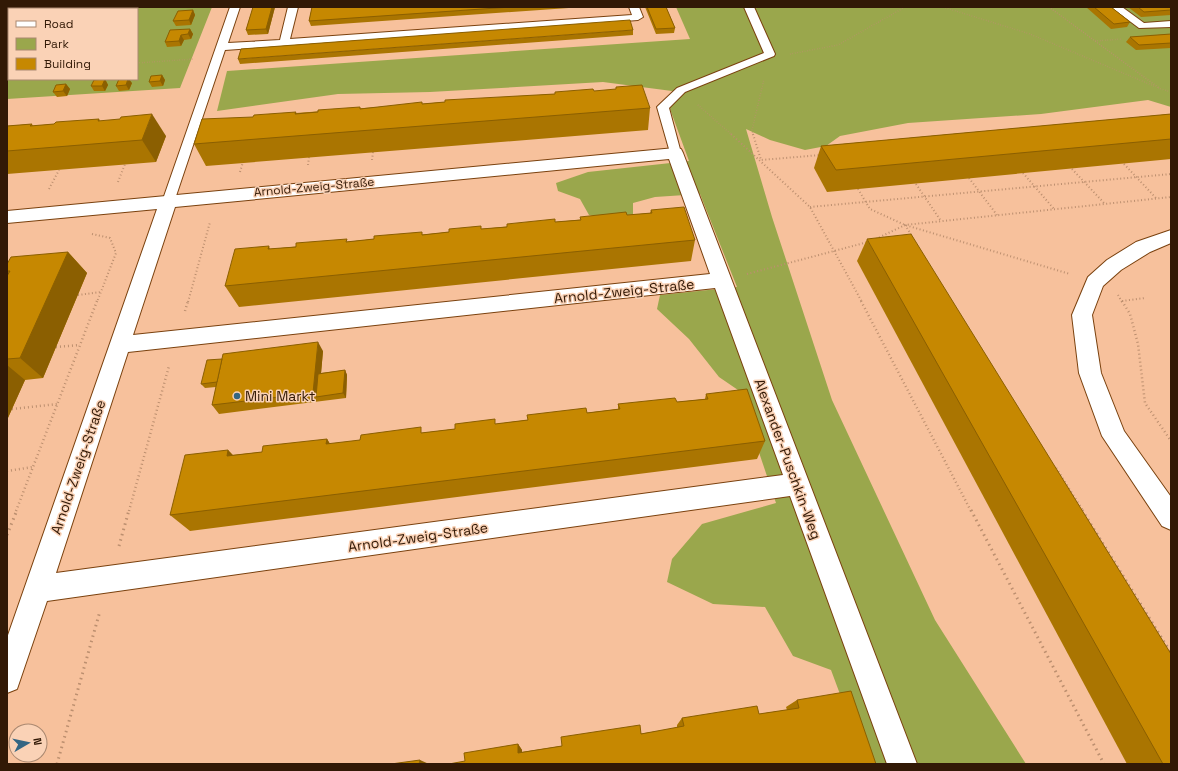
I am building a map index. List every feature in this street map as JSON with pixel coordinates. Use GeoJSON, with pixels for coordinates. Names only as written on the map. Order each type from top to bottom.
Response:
{"type":"FeatureCollection","features":[{"type":"Feature","properties":{"kind":"street","name":"Arnold-Zweig-Straße"},"geometry":{"type":"LineString","coordinates":[[7,217],[675,153]]}},
{"type":"Feature","properties":{"kind":"street","name":"Alexander-Puschkin-Weg"},"geometry":{"type":"LineString","coordinates":[[675,153],[902,764]]}},
{"type":"Feature","properties":{"kind":"street","name":"Arnold-Zweig-Straße"},"geometry":{"type":"LineString","coordinates":[[7,679],[168,202]]}},
{"type":"Feature","properties":{"kind":"street"},"geometry":{"type":"LineString","coordinates":[[1171,236],[1143,247],[1114,265],[1095,282],[1082,315],[1090,373],[1114,436],[1163,496],[1171,518]]}},
{"type":"Feature","properties":{"kind":"street","name":"Arnold-Zweig-Straße"},"geometry":{"type":"LineString","coordinates":[[120,345],[722,280]]}},
{"type":"Feature","properties":{"kind":"street","name":"Arnold-Zweig-Straße"},"geometry":{"type":"LineString","coordinates":[[37,589],[798,484]]}},
{"type":"Feature","properties":{"kind":"lane"},"geometry":{"type":"LineString","coordinates":[[168,202],[235,7]]}},
{"type":"Feature","properties":{"kind":"lane"},"geometry":{"type":"LineString","coordinates":[[284,42],[293,7]]}},
{"type":"Feature","properties":{"kind":"lane"},"geometry":{"type":"LineString","coordinates":[[220,52],[284,42],[638,17],[634,7]]}},
{"type":"Feature","properties":{"kind":"lane"},"geometry":{"type":"LineString","coordinates":[[675,153],[663,107],[681,90],[770,54],[749,7]]}},
{"type":"Feature","properties":{"kind":"lane"},"geometry":{"type":"LineString","coordinates":[[1116,7],[1142,26],[1171,24]]}},
{"type":"Feature","properties":{"kind":"path"},"geometry":{"type":"LineString","coordinates":[[114,8],[130,7]]}},
{"type":"Feature","properties":{"kind":"path"},"geometry":{"type":"LineString","coordinates":[[761,160],[752,130],[770,54],[785,55],[838,45],[905,7]]}},
{"type":"Feature","properties":{"kind":"path"},"geometry":{"type":"LineString","coordinates":[[943,7],[1030,34],[1171,92]]}},
{"type":"Feature","properties":{"kind":"path"},"geometry":{"type":"LineString","coordinates":[[1049,7],[1159,88]]}},
{"type":"Feature","properties":{"kind":"path"},"geometry":{"type":"LineString","coordinates":[[138,63],[220,52]]}},
{"type":"Feature","properties":{"kind":"path"},"geometry":{"type":"LineString","coordinates":[[681,90],[761,160],[810,207],[1104,764]]}},
{"type":"Feature","properties":{"kind":"path"},"geometry":{"type":"LineString","coordinates":[[761,160],[824,155]]}},
{"type":"Feature","properties":{"kind":"path"},"geometry":{"type":"LineString","coordinates":[[117,184],[125,164]]}},
{"type":"Feature","properties":{"kind":"path"},"geometry":{"type":"LineString","coordinates":[[1124,164],[1157,198]]}},
{"type":"Feature","properties":{"kind":"path"},"geometry":{"type":"LineString","coordinates":[[1072,168],[1105,204]]}},
{"type":"Feature","properties":{"kind":"path"},"geometry":{"type":"LineString","coordinates":[[48,190],[59,170]]}},
{"type":"Feature","properties":{"kind":"path"},"geometry":{"type":"LineString","coordinates":[[1023,173],[1054,209]]}},
{"type":"Feature","properties":{"kind":"path"},"geometry":{"type":"LineString","coordinates":[[810,207],[1171,174]]}},
{"type":"Feature","properties":{"kind":"path"},"geometry":{"type":"LineString","coordinates":[[969,178],[997,215]]}},
{"type":"Feature","properties":{"kind":"path"},"geometry":{"type":"LineString","coordinates":[[916,184],[941,221]]}},
{"type":"Feature","properties":{"kind":"path"},"geometry":{"type":"LineString","coordinates":[[858,189],[870,209],[905,225],[1095,282],[1119,295],[1130,314],[1138,344],[1145,403],[1171,441]]}},
{"type":"Feature","properties":{"kind":"path"},"geometry":{"type":"LineString","coordinates":[[57,764],[217,196]]}},
{"type":"Feature","properties":{"kind":"path"},"geometry":{"type":"LineString","coordinates":[[722,280],[835,252],[872,241],[905,225],[1171,197]]}},
{"type":"Feature","properties":{"kind":"path"},"geometry":{"type":"LineString","coordinates":[[905,225],[913,238]]}},
{"type":"Feature","properties":{"kind":"path"},"geometry":{"type":"LineString","coordinates":[[7,535],[116,253],[110,238],[92,234]]}},
{"type":"Feature","properties":{"kind":"path"},"geometry":{"type":"LineString","coordinates":[[78,295],[101,292]]}},
{"type":"Feature","properties":{"kind":"path"},"geometry":{"type":"LineString","coordinates":[[1122,301],[1145,298]]}},
{"type":"Feature","properties":{"kind":"path"},"geometry":{"type":"LineString","coordinates":[[56,348],[80,345]]}},
{"type":"Feature","properties":{"kind":"path"},"geometry":{"type":"LineString","coordinates":[[12,409],[58,404]]}},
{"type":"Feature","properties":{"kind":"path"},"geometry":{"type":"LineString","coordinates":[[1054,466],[1171,653]]}},
{"type":"Feature","properties":{"kind":"path"},"geometry":{"type":"LineString","coordinates":[[7,471],[33,467]]}},
{"type":"Feature","properties":{"kind":"green space"},"geometry":{"type":"Polygon","coordinates":[[[7,7],[212,7],[180,88],[7,99],[7,7]]]}},
{"type":"Feature","properties":{"kind":"green space"},"geometry":{"type":"Polygon","coordinates":[[[676,7],[1171,7],[1171,107],[1148,100],[1041,114],[908,123],[840,136],[826,146],[805,150],[770,140],[746,129],[772,217],[832,400],[935,620],[1026,764],[866,764],[831,670],[793,656],[765,607],[713,604],[667,582],[672,559],[702,524],[776,503],[738,390],[719,377],[689,339],[657,309],[660,295],[737,287],[700,194],[655,197],[633,203],[633,214],[609,219],[589,215],[580,199],[558,191],[556,183],[588,172],[689,161],[670,109],[672,91],[603,82],[430,92],[338,94],[217,111],[227,71],[690,39],[676,7]]]}},
{"type":"Feature","properties":{"kind":"building"},"geometry":{"type":"Polygon","coordinates":[[[253,7],[272,7],[266,29],[246,30],[253,7]]]}},
{"type":"Feature","properties":{"kind":"building"},"geometry":{"type":"Polygon","coordinates":[[[312,7],[511,7],[309,21],[312,7]]]}},
{"type":"Feature","properties":{"kind":"building"},"geometry":{"type":"Polygon","coordinates":[[[647,7],[666,7],[675,28],[656,29],[647,7]]]}},
{"type":"Feature","properties":{"kind":"building"},"geometry":{"type":"Polygon","coordinates":[[[1094,7],[1111,7],[1130,22],[1114,24],[1094,7]]]}},
{"type":"Feature","properties":{"kind":"building"},"geometry":{"type":"Polygon","coordinates":[[[1138,7],[1171,7],[1171,10],[1144,12],[1138,7]]]}},
{"type":"Feature","properties":{"kind":"building"},"geometry":{"type":"Polygon","coordinates":[[[193,10],[189,20],[173,21],[178,11],[193,10]]]}},
{"type":"Feature","properties":{"kind":"building"},"geometry":{"type":"Polygon","coordinates":[[[630,20],[633,30],[238,59],[241,49],[630,20]]]}},
{"type":"Feature","properties":{"kind":"building"},"geometry":{"type":"Polygon","coordinates":[[[190,29],[188,34],[181,35],[179,41],[165,42],[170,30],[190,29]]]}},
{"type":"Feature","properties":{"kind":"building"},"geometry":{"type":"Polygon","coordinates":[[[1171,34],[1171,43],[1139,45],[1130,37],[1171,34]]]}},
{"type":"Feature","properties":{"kind":"building"},"geometry":{"type":"Polygon","coordinates":[[[162,75],[160,81],[149,82],[151,76],[162,75]]]}},
{"type":"Feature","properties":{"kind":"building"},"geometry":{"type":"Polygon","coordinates":[[[94,80],[105,80],[102,86],[91,86],[94,80]]]}},
{"type":"Feature","properties":{"kind":"building"},"geometry":{"type":"Polygon","coordinates":[[[119,80],[128,80],[126,85],[116,86],[119,80]]]}},
{"type":"Feature","properties":{"kind":"building"},"geometry":{"type":"Polygon","coordinates":[[[66,84],[63,91],[53,92],[56,85],[66,84]]]}},
{"type":"Feature","properties":{"kind":"building"},"geometry":{"type":"Polygon","coordinates":[[[642,85],[650,108],[194,144],[202,119],[253,117],[254,115],[296,112],[295,114],[318,112],[318,110],[360,107],[360,109],[422,102],[422,104],[445,102],[445,100],[555,94],[555,92],[593,89],[594,91],[616,89],[616,87],[642,85]]]}},
{"type":"Feature","properties":{"kind":"building"},"geometry":{"type":"Polygon","coordinates":[[[152,114],[142,140],[7,151],[7,126],[32,124],[30,126],[54,124],[56,122],[99,119],[98,121],[152,114]]]}},
{"type":"Feature","properties":{"kind":"building"},"geometry":{"type":"Polygon","coordinates":[[[1171,114],[1171,139],[836,170],[821,146],[1171,114]]]}},
{"type":"Feature","properties":{"kind":"building"},"geometry":{"type":"Polygon","coordinates":[[[684,207],[695,240],[225,286],[235,249],[269,246],[268,249],[296,247],[296,243],[347,239],[346,242],[374,239],[374,236],[422,232],[422,235],[449,232],[449,229],[481,226],[481,229],[507,227],[507,224],[555,219],[555,222],[581,220],[580,217],[626,212],[627,215],[652,213],[651,210],[684,207]]]}},
{"type":"Feature","properties":{"kind":"building"},"geometry":{"type":"Polygon","coordinates":[[[911,234],[1171,654],[1171,764],[1163,764],[867,239],[911,234]]]}},
{"type":"Feature","properties":{"kind":"building"},"geometry":{"type":"Polygon","coordinates":[[[68,252],[20,358],[7,359],[7,276],[10,271],[7,271],[7,264],[11,257],[68,252]]]}},
{"type":"Feature","properties":{"kind":"building"},"geometry":{"type":"Polygon","coordinates":[[[318,342],[313,393],[212,405],[223,354],[318,342]]]}},
{"type":"Feature","properties":{"kind":"building"},"geometry":{"type":"Polygon","coordinates":[[[222,359],[217,382],[201,384],[207,360],[222,359]]]}},
{"type":"Feature","properties":{"kind":"building"},"geometry":{"type":"Polygon","coordinates":[[[345,370],[343,393],[316,397],[318,374],[345,370]]]}},
{"type":"Feature","properties":{"kind":"building"},"geometry":{"type":"Polygon","coordinates":[[[747,389],[765,441],[170,515],[185,455],[228,450],[227,456],[262,452],[263,446],[327,439],[326,444],[360,440],[361,435],[421,427],[421,433],[455,429],[455,424],[495,419],[495,424],[528,420],[527,415],[586,408],[587,413],[620,409],[618,404],[675,398],[677,402],[708,399],[706,394],[747,389]]]}},
{"type":"Feature","properties":{"kind":"building"},"geometry":{"type":"Polygon","coordinates":[[[851,691],[876,764],[449,764],[465,761],[464,753],[518,744],[518,753],[562,746],[561,737],[640,725],[641,734],[684,726],[682,718],[757,706],[759,714],[799,708],[797,700],[851,691]]]}},
{"type":"Feature","properties":{"kind":"building"},"geometry":{"type":"Polygon","coordinates":[[[420,760],[419,764],[391,764],[420,760]]]}},
{"type":"Feature","properties":{"kind":"place","name":"Mini Markt"},"geometry":{"type":"Point","coordinates":[237,396]}}]}
